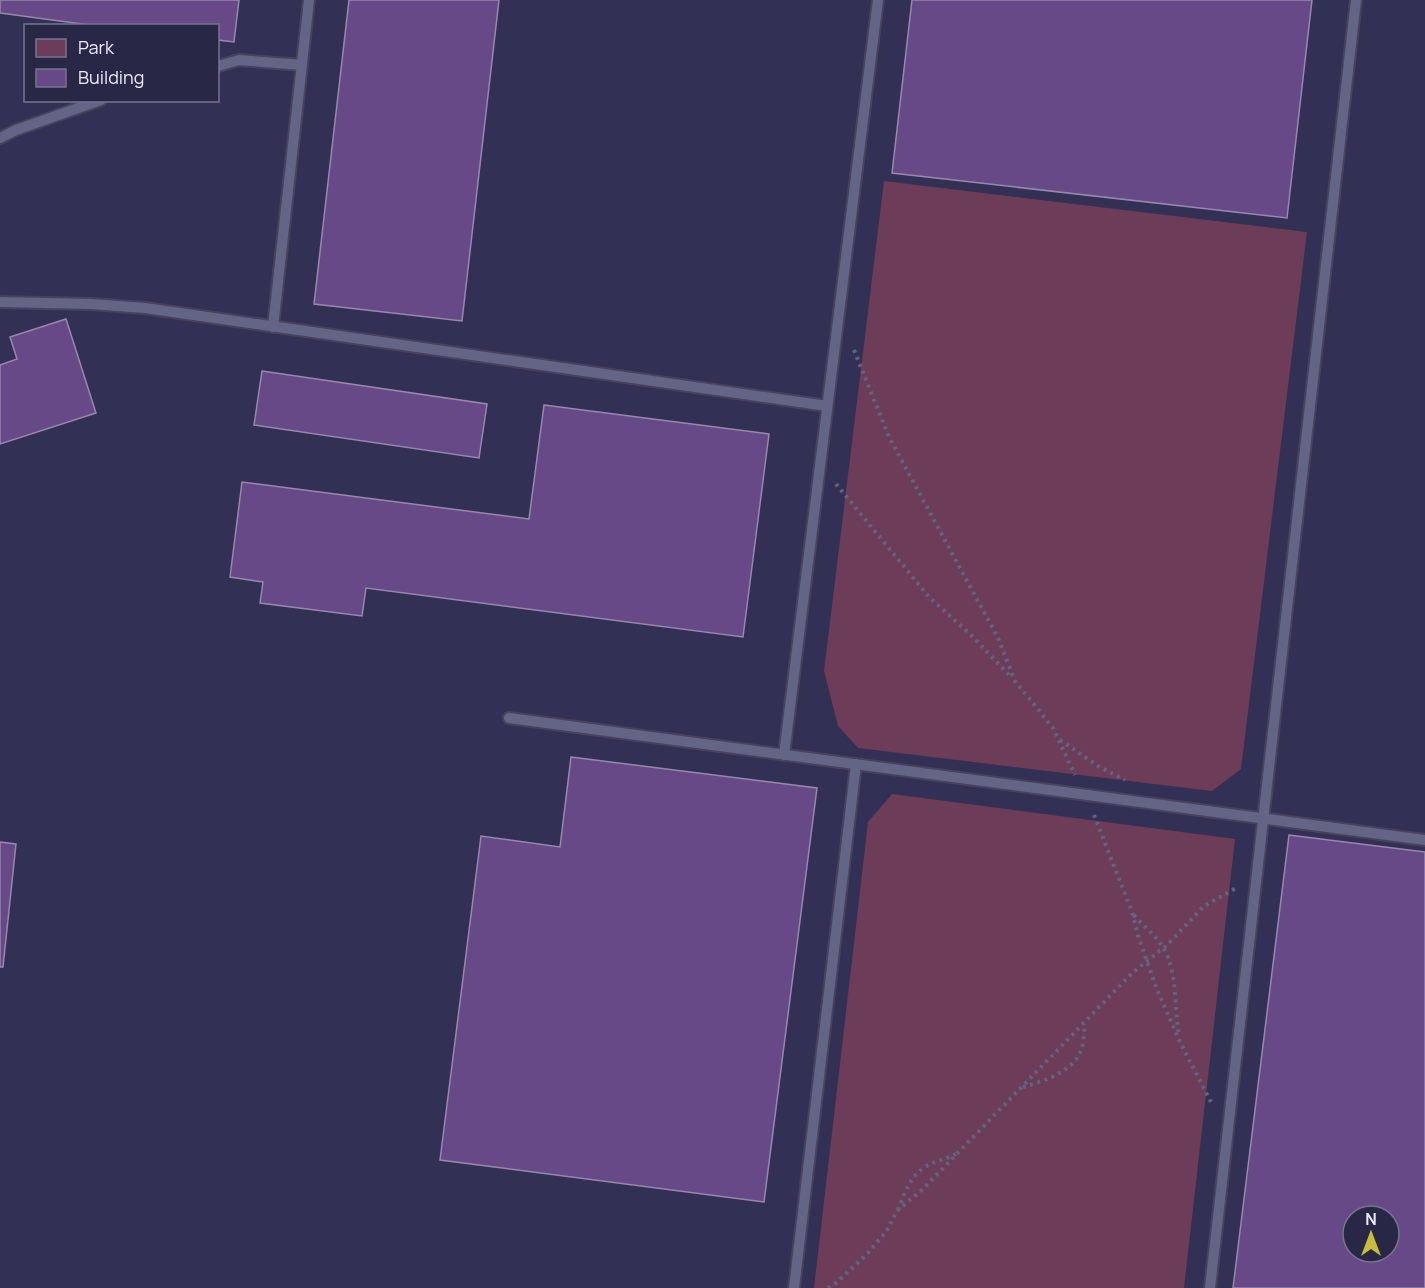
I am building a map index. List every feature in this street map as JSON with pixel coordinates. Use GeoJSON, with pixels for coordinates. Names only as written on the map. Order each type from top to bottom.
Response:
{"type":"FeatureCollection","features":[{"type":"Feature","properties":{"kind":"lane"},"geometry":{"type":"LineString","coordinates":[[273,327],[309,0]]}},
{"type":"Feature","properties":{"kind":"lane"},"geometry":{"type":"LineString","coordinates":[[784,754],[878,0]]}},
{"type":"Feature","properties":{"kind":"lane"},"geometry":{"type":"LineString","coordinates":[[1210,1288],[1356,0]]}},
{"type":"Feature","properties":{"kind":"lane"},"geometry":{"type":"LineString","coordinates":[[219,66],[239,60],[302,65]]}},
{"type":"Feature","properties":{"kind":"lane"},"geometry":{"type":"LineString","coordinates":[[0,138],[94,102]]}},
{"type":"Feature","properties":{"kind":"lane"},"geometry":{"type":"LineString","coordinates":[[0,302],[145,308],[828,406]]}},
{"type":"Feature","properties":{"kind":"lane"},"geometry":{"type":"LineString","coordinates":[[509,718],[1425,840]]}},
{"type":"Feature","properties":{"kind":"lane"},"geometry":{"type":"LineString","coordinates":[[794,1288],[856,764]]}},
{"type":"Feature","properties":{"kind":"path"},"geometry":{"type":"LineString","coordinates":[[852,346],[889,437],[998,638],[1015,681]]}},
{"type":"Feature","properties":{"kind":"path"},"geometry":{"type":"LineString","coordinates":[[820,466],[930,598],[970,634],[1015,681],[1053,728],[1084,795],[1132,912],[1158,992],[1181,1044],[1228,1132]]}},
{"type":"Feature","properties":{"kind":"path"},"geometry":{"type":"LineString","coordinates":[[1059,740],[1098,766],[1127,781]]}},
{"type":"Feature","properties":{"kind":"path"},"geometry":{"type":"LineString","coordinates":[[897,1211],[923,1190],[1132,973],[1164,948],[1204,906],[1229,891],[1256,880]]}},
{"type":"Feature","properties":{"kind":"path"},"geometry":{"type":"LineString","coordinates":[[1132,912],[1164,948],[1174,988],[1175,1013],[1181,1044]]}},
{"type":"Feature","properties":{"kind":"path"},"geometry":{"type":"LineString","coordinates":[[1022,1087],[1043,1081],[1066,1069],[1076,1060],[1082,1048],[1085,1023]]}},
{"type":"Feature","properties":{"kind":"path"},"geometry":{"type":"LineString","coordinates":[[828,1288],[867,1254],[886,1232],[909,1184],[917,1173],[926,1166],[961,1151]]}},
{"type":"Feature","properties":{"kind":"shaded area"},"geometry":{"type":"Polygon","coordinates":[[[0,0],[1425,0],[1425,1288],[0,1288],[0,0]]]}},
{"type":"Feature","properties":{"kind":"green space"},"geometry":{"type":"Polygon","coordinates":[[[884,181],[1307,232],[1241,769],[1212,791],[858,748],[838,726],[824,671],[884,181]]]}},
{"type":"Feature","properties":{"kind":"green space"},"geometry":{"type":"Polygon","coordinates":[[[892,794],[1235,839],[1184,1288],[814,1288],[868,822],[892,794]]]}},
{"type":"Feature","properties":{"kind":"building"},"geometry":{"type":"Polygon","coordinates":[[[0,0],[239,0],[234,42],[219,40],[219,24],[82,24],[0,13],[0,0]]]}},
{"type":"Feature","properties":{"kind":"building"},"geometry":{"type":"Polygon","coordinates":[[[349,0],[499,0],[462,321],[314,304],[349,0]]]}},
{"type":"Feature","properties":{"kind":"building"},"geometry":{"type":"Polygon","coordinates":[[[912,0],[1312,0],[1287,218],[892,173],[912,0]]]}},
{"type":"Feature","properties":{"kind":"building"},"geometry":{"type":"Polygon","coordinates":[[[66,319],[96,413],[0,444],[0,365],[17,359],[10,337],[66,319]]]}},
{"type":"Feature","properties":{"kind":"building"},"geometry":{"type":"Polygon","coordinates":[[[262,371],[487,404],[479,458],[254,425],[262,371]]]}},
{"type":"Feature","properties":{"kind":"building"},"geometry":{"type":"Polygon","coordinates":[[[544,405],[769,434],[743,637],[366,588],[362,616],[260,603],[263,582],[230,577],[242,482],[529,519],[544,405]]]}},
{"type":"Feature","properties":{"kind":"building"},"geometry":{"type":"Polygon","coordinates":[[[571,757],[817,788],[764,1202],[440,1160],[481,836],[560,847],[571,757]]]}},
{"type":"Feature","properties":{"kind":"building"},"geometry":{"type":"Polygon","coordinates":[[[1289,835],[1425,852],[1425,1288],[1233,1288],[1289,835]]]}},
{"type":"Feature","properties":{"kind":"building"},"geometry":{"type":"Polygon","coordinates":[[[0,842],[16,844],[3,967],[0,967],[0,842]]]}}]}
